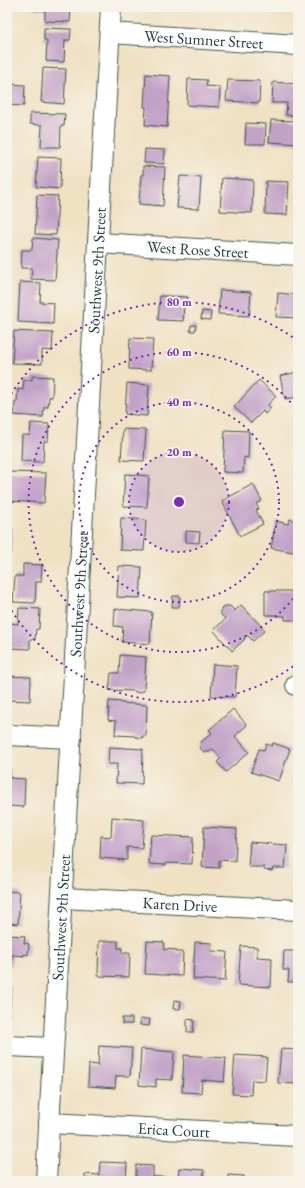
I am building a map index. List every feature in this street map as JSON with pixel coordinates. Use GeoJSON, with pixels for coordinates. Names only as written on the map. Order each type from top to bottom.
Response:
{"type":"FeatureCollection","features":[{"type":"Feature","properties":{"kind":"street","name":"Southwest 9th Street"},"geometry":{"type":"LineString","coordinates":[[46,1181],[111,7]]}},
{"type":"Feature","properties":{"kind":"street","name":"West Sumner Street"},"geometry":{"type":"LineString","coordinates":[[110,34],[298,44]]}},
{"type":"Feature","properties":{"kind":"street","name":"West Rose Street"},"geometry":{"type":"LineString","coordinates":[[98,243],[298,255]]}},
{"type":"Feature","properties":{"kind":"street"},"geometry":{"type":"LineString","coordinates":[[7,735],[70,738]]}},
{"type":"Feature","properties":{"kind":"street","name":"Karen Drive"},"geometry":{"type":"LineString","coordinates":[[62,898],[298,910]]}},
{"type":"Feature","properties":{"kind":"street"},"geometry":{"type":"LineString","coordinates":[[7,1046],[53,1048]]}},
{"type":"Feature","properties":{"kind":"street","name":"Erica Court"},"geometry":{"type":"LineString","coordinates":[[49,1123],[298,1136]]}},
{"type":"Feature","properties":{"kind":"building"},"geometry":{"type":"Polygon","coordinates":[[[34,7],[71,7],[70,22],[45,21],[45,9],[34,9],[34,7]]]}},
{"type":"Feature","properties":{"kind":"building"},"geometry":{"type":"Polygon","coordinates":[[[44,28],[71,29],[70,40],[65,40],[64,62],[46,61],[47,40],[44,40],[44,28]]]}},
{"type":"Feature","properties":{"kind":"building"},"geometry":{"type":"Polygon","coordinates":[[[43,68],[66,69],[64,104],[41,102],[43,68]]]}},
{"type":"Feature","properties":{"kind":"building"},"geometry":{"type":"Polygon","coordinates":[[[146,74],[170,76],[167,127],[145,125],[146,107],[144,107],[146,74]]]}},
{"type":"Feature","properties":{"kind":"building"},"geometry":{"type":"Polygon","coordinates":[[[188,79],[207,80],[206,86],[220,87],[219,107],[187,105],[188,79]]]}},
{"type":"Feature","properties":{"kind":"building"},"geometry":{"type":"Polygon","coordinates":[[[228,80],[260,81],[259,103],[226,101],[228,80]]]}},
{"type":"Feature","properties":{"kind":"building"},"geometry":{"type":"Polygon","coordinates":[[[273,82],[298,84],[298,116],[286,115],[287,103],[272,103],[273,82]]]}},
{"type":"Feature","properties":{"kind":"building"},"geometry":{"type":"Polygon","coordinates":[[[7,84],[25,85],[24,106],[7,105],[7,84]]]}},
{"type":"Feature","properties":{"kind":"building"},"geometry":{"type":"Polygon","coordinates":[[[30,113],[65,114],[64,126],[61,126],[60,147],[41,147],[42,125],[30,124],[30,113]]]}},
{"type":"Feature","properties":{"kind":"building"},"geometry":{"type":"Polygon","coordinates":[[[271,120],[298,121],[298,144],[269,142],[271,120]]]}},
{"type":"Feature","properties":{"kind":"building"},"geometry":{"type":"Polygon","coordinates":[[[246,123],[266,124],[265,144],[245,144],[246,123]]]}},
{"type":"Feature","properties":{"kind":"building"},"geometry":{"type":"Polygon","coordinates":[[[145,149],[165,150],[164,164],[144,163],[145,149]]]}},
{"type":"Feature","properties":{"kind":"building"},"geometry":{"type":"Polygon","coordinates":[[[38,157],[61,158],[60,189],[36,187],[38,157]]]}},
{"type":"Feature","properties":{"kind":"building"},"geometry":{"type":"Polygon","coordinates":[[[143,166],[165,167],[163,206],[139,204],[143,166]]]}},
{"type":"Feature","properties":{"kind":"building"},"geometry":{"type":"Polygon","coordinates":[[[180,176],[201,177],[199,209],[177,208],[180,176]]]}},
{"type":"Feature","properties":{"kind":"building"},"geometry":{"type":"Polygon","coordinates":[[[222,178],[253,180],[252,213],[220,211],[222,178]]]}},
{"type":"Feature","properties":{"kind":"building"},"geometry":{"type":"Polygon","coordinates":[[[266,181],[289,182],[287,215],[265,214],[266,181]]]}},
{"type":"Feature","properties":{"kind":"building"},"geometry":{"type":"Polygon","coordinates":[[[37,195],[58,196],[56,235],[35,234],[37,195]]]}},
{"type":"Feature","properties":{"kind":"building"},"geometry":{"type":"Polygon","coordinates":[[[33,238],[58,240],[55,280],[31,279],[32,268],[21,268],[22,250],[32,250],[33,238]]]}},
{"type":"Feature","properties":{"kind":"building"},"geometry":{"type":"Polygon","coordinates":[[[20,282],[41,283],[40,302],[54,303],[53,324],[18,322],[20,282]]]}},
{"type":"Feature","properties":{"kind":"building"},"geometry":{"type":"Polygon","coordinates":[[[220,290],[251,292],[249,316],[218,314],[220,290]]]}},
{"type":"Feature","properties":{"kind":"building"},"geometry":{"type":"Polygon","coordinates":[[[278,293],[298,295],[298,318],[276,317],[278,293]]]}},
{"type":"Feature","properties":{"kind":"building"},"geometry":{"type":"Polygon","coordinates":[[[160,296],[188,297],[187,306],[184,306],[183,321],[158,320],[160,296]]]}},
{"type":"Feature","properties":{"kind":"building"},"geometry":{"type":"Polygon","coordinates":[[[202,311],[211,312],[210,320],[201,319],[202,311]]]}},
{"type":"Feature","properties":{"kind":"building"},"geometry":{"type":"Polygon","coordinates":[[[191,325],[196,325],[195,331],[190,331],[191,325]]]}},
{"type":"Feature","properties":{"kind":"building"},"geometry":{"type":"Polygon","coordinates":[[[14,331],[53,333],[52,351],[42,350],[42,364],[12,363],[14,331]]]}},
{"type":"Feature","properties":{"kind":"building"},"geometry":{"type":"Polygon","coordinates":[[[130,338],[153,339],[151,370],[129,369],[130,338]]]}},
{"type":"Feature","properties":{"kind":"building"},"geometry":{"type":"Polygon","coordinates":[[[298,372],[298,397],[285,399],[280,376],[298,372]]]}},
{"type":"Feature","properties":{"kind":"building"},"geometry":{"type":"Polygon","coordinates":[[[32,376],[53,377],[52,397],[49,397],[48,407],[44,407],[43,417],[14,415],[18,389],[23,390],[24,380],[32,380],[32,376]]]}},
{"type":"Feature","properties":{"kind":"building"},"geometry":{"type":"Polygon","coordinates":[[[259,380],[276,396],[268,405],[271,408],[265,414],[263,411],[251,423],[234,407],[259,380]]]}},
{"type":"Feature","properties":{"kind":"building"},"geometry":{"type":"Polygon","coordinates":[[[127,383],[149,385],[147,416],[125,414],[127,383]]]}},
{"type":"Feature","properties":{"kind":"building"},"geometry":{"type":"Polygon","coordinates":[[[31,423],[49,424],[48,441],[44,441],[43,462],[21,461],[22,435],[30,435],[31,423]]]}},
{"type":"Feature","properties":{"kind":"building"},"geometry":{"type":"Polygon","coordinates":[[[123,429],[146,430],[144,461],[121,460],[123,429]]]}},
{"type":"Feature","properties":{"kind":"building"},"geometry":{"type":"Polygon","coordinates":[[[225,430],[249,431],[248,458],[244,457],[243,473],[223,472],[225,430]]]}},
{"type":"Feature","properties":{"kind":"building"},"geometry":{"type":"Polygon","coordinates":[[[9,472],[46,473],[44,503],[8,501],[9,472]]]}},
{"type":"Feature","properties":{"kind":"building"},"geometry":{"type":"Polygon","coordinates":[[[125,474],[149,476],[147,507],[123,506],[125,474]]]}},
{"type":"Feature","properties":{"kind":"building"},"geometry":{"type":"Polygon","coordinates":[[[253,484],[262,501],[256,504],[259,509],[256,510],[263,524],[240,536],[222,501],[253,484]]]}},
{"type":"Feature","properties":{"kind":"building"},"geometry":{"type":"Polygon","coordinates":[[[121,518],[146,520],[144,551],[120,550],[121,518]]]}},
{"type":"Feature","properties":{"kind":"building"},"geometry":{"type":"Polygon","coordinates":[[[290,519],[298,521],[298,553],[271,548],[276,521],[288,524],[290,519]]]}},
{"type":"Feature","properties":{"kind":"building"},"geometry":{"type":"Polygon","coordinates":[[[7,528],[12,529],[11,553],[7,553],[7,528]]]}},
{"type":"Feature","properties":{"kind":"building"},"geometry":{"type":"Polygon","coordinates":[[[186,531],[200,532],[199,543],[186,542],[186,531]]]}},
{"type":"Feature","properties":{"kind":"building"},"geometry":{"type":"Polygon","coordinates":[[[23,564],[42,565],[41,582],[36,582],[35,603],[13,602],[15,576],[23,576],[23,564]]]}},
{"type":"Feature","properties":{"kind":"building"},"geometry":{"type":"Polygon","coordinates":[[[119,566],[142,567],[140,598],[117,597],[119,566]]]}},
{"type":"Feature","properties":{"kind":"building"},"geometry":{"type":"Polygon","coordinates":[[[265,591],[298,591],[298,620],[285,620],[285,616],[279,615],[265,615],[265,591]]]}},
{"type":"Feature","properties":{"kind":"building"},"geometry":{"type":"Polygon","coordinates":[[[173,596],[180,596],[179,607],[172,607],[173,596]]]}},
{"type":"Feature","properties":{"kind":"building"},"geometry":{"type":"Polygon","coordinates":[[[241,605],[265,630],[253,641],[247,635],[244,638],[245,639],[232,651],[213,630],[226,619],[221,615],[221,609],[225,606],[230,606],[235,611],[241,605]]]}},
{"type":"Feature","properties":{"kind":"building"},"geometry":{"type":"Polygon","coordinates":[[[19,608],[40,609],[39,629],[36,629],[35,639],[30,639],[30,649],[7,648],[7,623],[18,624],[19,608]]]}},
{"type":"Feature","properties":{"kind":"building"},"geometry":{"type":"Polygon","coordinates":[[[115,609],[152,612],[150,644],[122,642],[123,627],[114,626],[115,609]]]}},
{"type":"Feature","properties":{"kind":"building"},"geometry":{"type":"Polygon","coordinates":[[[120,655],[146,657],[144,691],[141,691],[141,693],[135,691],[109,690],[111,673],[119,673],[120,655]]]}},
{"type":"Feature","properties":{"kind":"building"},"geometry":{"type":"Polygon","coordinates":[[[213,664],[237,666],[235,697],[211,696],[213,664]]]}},
{"type":"Feature","properties":{"kind":"building"},"geometry":{"type":"Polygon","coordinates":[[[7,676],[31,677],[30,701],[7,700],[7,676]]]}},
{"type":"Feature","properties":{"kind":"building"},"geometry":{"type":"Polygon","coordinates":[[[109,701],[147,705],[146,736],[143,736],[142,738],[135,736],[115,735],[116,721],[108,720],[109,701]]]}},
{"type":"Feature","properties":{"kind":"building"},"geometry":{"type":"Polygon","coordinates":[[[233,709],[247,725],[235,736],[249,752],[226,772],[217,762],[221,758],[213,749],[209,752],[204,752],[200,748],[201,742],[212,733],[209,730],[233,709]]]}},
{"type":"Feature","properties":{"kind":"building"},"geometry":{"type":"Polygon","coordinates":[[[273,743],[290,749],[279,781],[251,772],[259,749],[264,750],[266,744],[272,746],[273,743]]]}},
{"type":"Feature","properties":{"kind":"building"},"geometry":{"type":"Polygon","coordinates":[[[109,747],[143,749],[142,784],[116,783],[117,764],[108,764],[109,747]]]}},
{"type":"Feature","properties":{"kind":"building"},"geometry":{"type":"Polygon","coordinates":[[[7,769],[10,769],[10,778],[25,779],[24,807],[7,806],[7,769]]]}},
{"type":"Feature","properties":{"kind":"building"},"geometry":{"type":"Polygon","coordinates":[[[112,817],[144,820],[142,848],[127,847],[127,860],[100,858],[101,836],[111,837],[112,817]]]}},
{"type":"Feature","properties":{"kind":"building"},"geometry":{"type":"Polygon","coordinates":[[[204,827],[237,829],[235,861],[219,860],[219,868],[202,867],[204,827]]]}},
{"type":"Feature","properties":{"kind":"building"},"geometry":{"type":"Polygon","coordinates":[[[151,835],[193,837],[192,864],[149,864],[151,835]]]}},
{"type":"Feature","properties":{"kind":"building"},"geometry":{"type":"Polygon","coordinates":[[[250,842],[287,845],[285,868],[273,868],[272,871],[264,870],[264,867],[248,867],[250,842]]]}},
{"type":"Feature","properties":{"kind":"building"},"geometry":{"type":"Polygon","coordinates":[[[7,891],[20,892],[18,924],[7,923],[7,891]]]}},
{"type":"Feature","properties":{"kind":"building"},"geometry":{"type":"Polygon","coordinates":[[[7,935],[25,936],[24,943],[29,944],[28,955],[12,955],[11,966],[7,966],[7,935]]]}},
{"type":"Feature","properties":{"kind":"building"},"geometry":{"type":"Polygon","coordinates":[[[99,941],[118,941],[118,948],[122,948],[122,953],[130,953],[129,977],[98,976],[99,941]]]}},
{"type":"Feature","properties":{"kind":"building"},"geometry":{"type":"Polygon","coordinates":[[[147,941],[164,942],[164,950],[176,950],[176,952],[183,952],[182,976],[145,974],[147,941]]]}},
{"type":"Feature","properties":{"kind":"building"},"geometry":{"type":"Polygon","coordinates":[[[195,942],[212,943],[211,951],[227,952],[225,981],[193,979],[195,942]]]}},
{"type":"Feature","properties":{"kind":"building"},"geometry":{"type":"Polygon","coordinates":[[[241,946],[257,947],[257,957],[272,958],[271,987],[238,985],[241,946]]]}},
{"type":"Feature","properties":{"kind":"building"},"geometry":{"type":"Polygon","coordinates":[[[284,951],[298,951],[298,982],[288,982],[289,970],[283,970],[284,951]]]}},
{"type":"Feature","properties":{"kind":"building"},"geometry":{"type":"Polygon","coordinates":[[[7,986],[11,986],[9,1020],[7,1020],[7,986]]]}},
{"type":"Feature","properties":{"kind":"building"},"geometry":{"type":"Polygon","coordinates":[[[174,1000],[181,1001],[180,1009],[173,1009],[174,1000]]]}},
{"type":"Feature","properties":{"kind":"building"},"geometry":{"type":"Polygon","coordinates":[[[122,1018],[132,1018],[132,1024],[122,1024],[122,1018]]]}},
{"type":"Feature","properties":{"kind":"building"},"geometry":{"type":"Polygon","coordinates":[[[140,1019],[150,1019],[149,1026],[140,1025],[140,1019]]]}},
{"type":"Feature","properties":{"kind":"building"},"geometry":{"type":"Polygon","coordinates":[[[187,1019],[194,1020],[193,1032],[187,1032],[187,1019]]]}},
{"type":"Feature","properties":{"kind":"building"},"geometry":{"type":"Polygon","coordinates":[[[99,1046],[132,1048],[130,1076],[116,1076],[115,1088],[88,1086],[89,1064],[98,1065],[99,1046]]]}},
{"type":"Feature","properties":{"kind":"building"},"geometry":{"type":"Polygon","coordinates":[[[141,1049],[174,1052],[172,1080],[156,1079],[156,1087],[139,1085],[141,1049]]]}},
{"type":"Feature","properties":{"kind":"building"},"geometry":{"type":"Polygon","coordinates":[[[281,1049],[298,1050],[298,1084],[278,1083],[281,1049]]]}},
{"type":"Feature","properties":{"kind":"building"},"geometry":{"type":"Polygon","coordinates":[[[184,1055],[226,1058],[224,1082],[202,1080],[201,1093],[182,1092],[184,1055]]]}},
{"type":"Feature","properties":{"kind":"building"},"geometry":{"type":"Polygon","coordinates":[[[235,1055],[267,1057],[265,1081],[252,1080],[251,1095],[232,1094],[235,1055]]]}},
{"type":"Feature","properties":{"kind":"building"},"geometry":{"type":"Polygon","coordinates":[[[7,1145],[10,1146],[9,1168],[7,1168],[7,1145]]]}},
{"type":"Feature","properties":{"kind":"building"},"geometry":{"type":"Polygon","coordinates":[[[100,1162],[127,1163],[126,1181],[85,1181],[85,1174],[99,1175],[100,1162]]]}},
{"type":"Feature","properties":{"kind":"building"},"geometry":{"type":"Polygon","coordinates":[[[136,1165],[153,1166],[153,1177],[168,1177],[168,1181],[136,1181],[136,1165]]]}},
{"type":"Feature","properties":{"kind":"building"},"geometry":{"type":"Polygon","coordinates":[[[179,1168],[204,1170],[203,1181],[178,1181],[179,1168]]]}},
{"type":"Feature","properties":{"kind":"building"},"geometry":{"type":"Polygon","coordinates":[[[228,1175],[244,1176],[244,1181],[228,1181],[228,1175]]]}}]}
